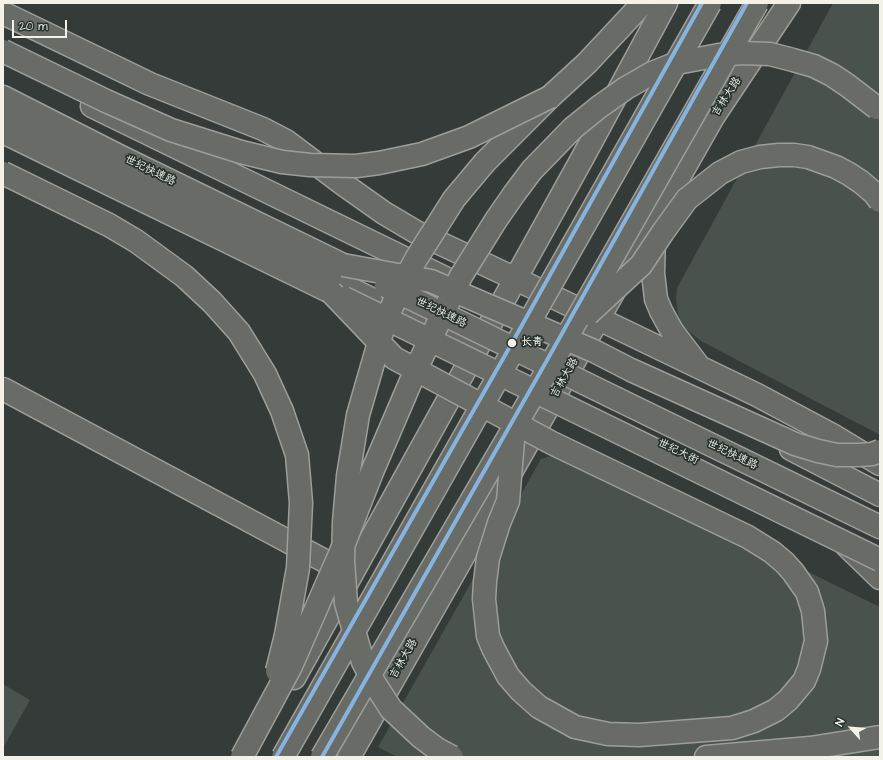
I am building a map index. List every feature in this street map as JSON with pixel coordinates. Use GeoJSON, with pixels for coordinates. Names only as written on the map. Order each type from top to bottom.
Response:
{"type":"FeatureCollection","features":[{"type":"Feature","properties":{"kind":"main road"},"geometry":{"type":"LineString","coordinates":[[452,757],[420,737],[391,709],[363,662],[346,603],[343,579],[344,522],[352,447],[358,415],[384,325],[396,296],[416,258],[454,199],[486,162],[550,97],[587,63],[643,3]]}},
{"type":"Feature","properties":{"kind":"main road"},"geometry":{"type":"LineString","coordinates":[[242,757],[251,747],[352,575],[516,279],[666,3]]}},
{"type":"Feature","properties":{"kind":"main road"},"geometry":{"type":"LineString","coordinates":[[283,757],[710,3]]}},
{"type":"Feature","properties":{"kind":"main road"},"geometry":{"type":"LineString","coordinates":[[579,335],[757,3]]}},
{"type":"Feature","properties":{"kind":"main road","name":"吉林大路"},"geometry":{"type":"LineString","coordinates":[[349,757],[556,392],[579,335],[598,319],[713,118],[789,3]]}},
{"type":"Feature","properties":{"kind":"main road"},"geometry":{"type":"LineString","coordinates":[[3,14],[150,84],[263,129],[286,141],[384,213],[416,232],[757,394],[802,418],[880,464]]}},
{"type":"Feature","properties":{"kind":"main road"},"geometry":{"type":"LineString","coordinates":[[3,51],[106,101],[171,130],[241,152],[282,162],[310,165],[356,166],[422,154],[469,137],[550,97]]}},
{"type":"Feature","properties":{"kind":"main road"},"geometry":{"type":"LineString","coordinates":[[251,747],[291,666],[340,554],[372,472],[417,367],[461,276],[488,232],[532,170],[573,128],[598,107],[652,73],[677,63],[719,55],[741,53],[770,54],[814,66],[832,75],[863,96],[880,112]]}},
{"type":"Feature","properties":{"kind":"main road"},"geometry":{"type":"LineString","coordinates":[[3,62],[501,305],[579,335],[880,495]]}},
{"type":"Feature","properties":{"kind":"main road","name":"世纪快速路"},"geometry":{"type":"LineString","coordinates":[[3,97],[121,157],[343,266],[880,527]]}},
{"type":"Feature","properties":{"kind":"main road","name":"世纪大街"},"geometry":{"type":"LineString","coordinates":[[3,120],[476,350],[556,392],[880,552]]}},
{"type":"Feature","properties":{"kind":"main road"},"geometry":{"type":"LineString","coordinates":[[3,132],[880,560]]}},
{"type":"Feature","properties":{"kind":"main road"},"geometry":{"type":"LineString","coordinates":[[322,757],[514,428],[579,335],[641,265],[687,199],[720,173],[742,162],[760,156],[794,155],[808,157],[836,167],[861,182],[874,193],[880,201]]}},
{"type":"Feature","properties":{"kind":"main road"},"geometry":{"type":"LineString","coordinates":[[3,173],[109,225],[136,241],[184,276],[212,302],[239,332],[252,351],[275,393],[290,431],[297,455],[300,503],[298,568],[286,635],[277,669],[251,747]]}},
{"type":"Feature","properties":{"kind":"main road"},"geometry":{"type":"LineString","coordinates":[[655,220],[653,273],[656,299],[672,331],[700,368]]}},
{"type":"Feature","properties":{"kind":"main road"},"geometry":{"type":"LineString","coordinates":[[343,266],[431,281],[594,351],[631,370],[795,444],[837,455],[872,454],[880,451]]}},
{"type":"Feature","properties":{"kind":"main road"},"geometry":{"type":"LineString","coordinates":[[331,292],[394,358],[558,446],[748,537],[772,552],[780,559],[793,572],[807,592],[813,611],[816,641],[809,669],[804,681],[788,700],[776,710],[754,721],[732,728],[640,735],[608,734],[575,727],[539,707],[521,691],[508,676],[488,636],[484,598],[488,558],[499,523],[508,501],[514,428]]}},
{"type":"Feature","properties":{"kind":"main road"},"geometry":{"type":"LineString","coordinates":[[3,389],[352,575]]}},
{"type":"Feature","properties":{"kind":"main road"},"geometry":{"type":"LineString","coordinates":[[824,524],[880,578]]}},
{"type":"Feature","properties":{"kind":"main road"},"geometry":{"type":"LineString","coordinates":[[706,757],[810,748],[880,737]]}},
{"type":"Feature","properties":{"kind":"shaded area"},"geometry":{"type":"Polygon","coordinates":[[[833,3],[880,3],[880,435],[701,341],[688,331],[682,324],[678,314],[676,299],[677,288],[833,3]]]}},
{"type":"Feature","properties":{"kind":"shaded area"},"geometry":{"type":"Polygon","coordinates":[[[563,452],[880,607],[880,757],[397,757],[378,747],[541,459],[563,452]]]}},
{"type":"Feature","properties":{"kind":"shaded area"},"geometry":{"type":"Polygon","coordinates":[[[3,684],[30,700],[3,748],[3,684]]]}},
{"type":"Feature","properties":{"kind":"transit line"},"geometry":{"type":"LineString","coordinates":[[276,757],[512,343],[702,3]]}},
{"type":"Feature","properties":{"kind":"transit line"},"geometry":{"type":"LineString","coordinates":[[322,757],[747,3]]}},
{"type":"Feature","properties":{"kind":"place","name":"长青"},"geometry":{"type":"Point","coordinates":[512,343]}}]}
